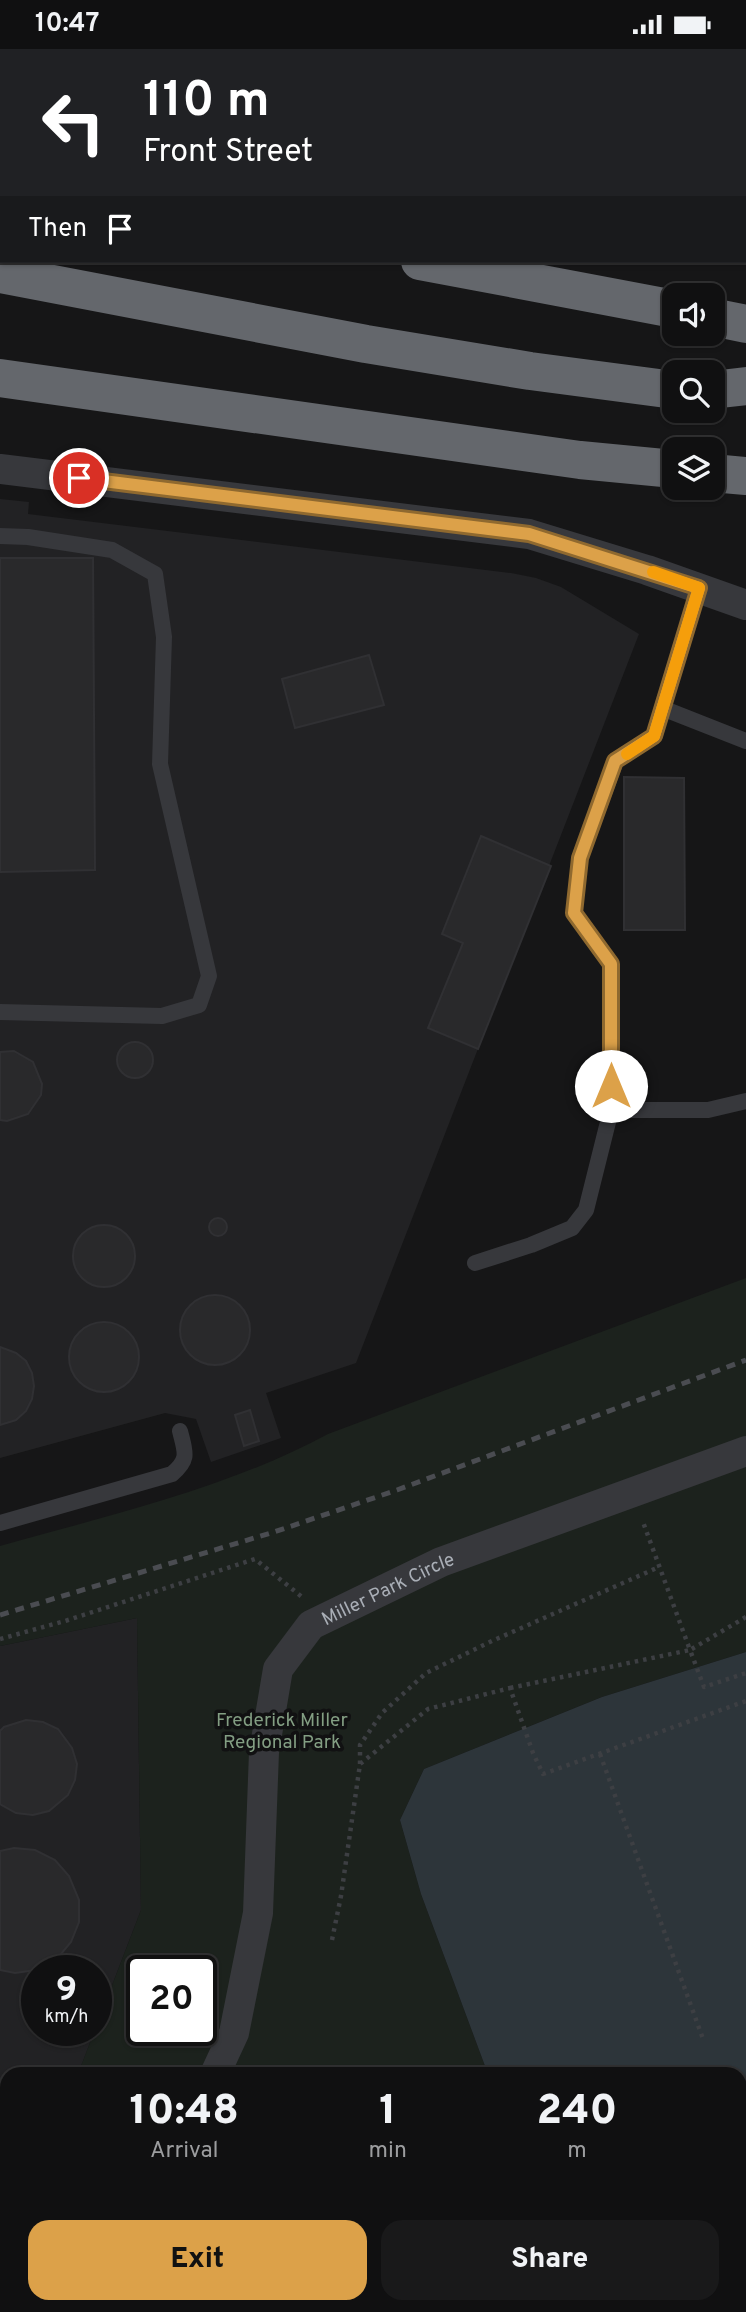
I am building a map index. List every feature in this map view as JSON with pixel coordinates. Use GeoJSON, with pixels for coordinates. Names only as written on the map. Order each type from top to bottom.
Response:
{"type":"FeatureCollection","features":[{"type":"Feature","properties":{"kind":"highway"},"geometry":{"type":"LineString","coordinates":[[431,263],[662,307]]}},
{"type":"Feature","properties":{"kind":"highway"},"geometry":{"type":"LineString","coordinates":[[0,274],[393,348],[530,371],[662,388]]}},
{"type":"Feature","properties":{"kind":"highway"},"geometry":{"type":"LineString","coordinates":[[725,320],[746,324]]}},
{"type":"Feature","properties":{"kind":"highway"},"geometry":{"type":"LineString","coordinates":[[8,379],[580,460],[662,468]]}},
{"type":"Feature","properties":{"kind":"highway"},"geometry":{"type":"LineString","coordinates":[[725,388],[746,386]]}},
{"type":"Feature","properties":{"kind":"highway"},"geometry":{"type":"LineString","coordinates":[[725,474],[746,476]]}},
{"type":"Feature","properties":{"kind":"street"},"geometry":{"type":"LineString","coordinates":[[0,469],[529,534],[746,604]]}},
{"type":"Feature","properties":{"kind":"street","name":"Miller Park Circle"},"geometry":{"type":"LineString","coordinates":[[218,2067],[234,2033],[258,1913],[264,1752],[278,1669],[311,1625],[441,1562],[746,1451]]}},
{"type":"Feature","properties":{"kind":"lane"},"geometry":{"type":"LineString","coordinates":[[0,536],[28,537],[112,550],[155,574],[164,637],[160,764],[209,976],[199,1005],[162,1016],[0,1012]]}},
{"type":"Feature","properties":{"kind":"lane"},"geometry":{"type":"LineString","coordinates":[[475,1263],[572,1228],[586,1210],[611,1110],[611,964],[574,913],[580,858],[615,761],[654,736],[699,588]]}},
{"type":"Feature","properties":{"kind":"lane"},"geometry":{"type":"LineString","coordinates":[[662,708],[746,741]]}},
{"type":"Feature","properties":{"kind":"lane"},"geometry":{"type":"LineString","coordinates":[[611,1110],[708,1110],[746,1101]]}},
{"type":"Feature","properties":{"kind":"lane"},"geometry":{"type":"LineString","coordinates":[[0,1523],[172,1475],[185,1460],[180,1431]]}},
{"type":"Feature","properties":{"kind":"path"},"geometry":{"type":"LineString","coordinates":[[652,1547],[704,1687],[746,1673]]}},
{"type":"Feature","properties":{"kind":"path"},"geometry":{"type":"LineString","coordinates":[[0,1639],[65,1621],[255,1559],[326,1617]]}},
{"type":"Feature","properties":{"kind":"path"},"geometry":{"type":"LineString","coordinates":[[332,1940],[360,1764],[360,1745],[382,1713],[426,1673],[659,1567]]}},
{"type":"Feature","properties":{"kind":"path"},"geometry":{"type":"LineString","coordinates":[[360,1764],[428,1709],[510,1688],[690,1650],[746,1617]]}},
{"type":"Feature","properties":{"kind":"path"},"geometry":{"type":"LineString","coordinates":[[510,1688],[543,1774],[746,1702]]}},
{"type":"Feature","properties":{"kind":"path"},"geometry":{"type":"LineString","coordinates":[[600,1754],[703,2039]]}},
{"type":"Feature","properties":{"kind":"shaded area"},"geometry":{"type":"Polygon","coordinates":[[[0,499],[29,502],[28,514],[536,578],[561,587],[639,634],[356,1363],[266,1393],[281,1438],[211,1462],[196,1419],[165,1413],[0,1458],[0,499]]]}},
{"type":"Feature","properties":{"kind":"shaded area"},"geometry":{"type":"Polygon","coordinates":[[[137,1618],[141,1910],[112,1985],[112,1955],[21,1955],[21,2046],[89,2046],[81,2067],[0,2067],[0,1646],[137,1618]]]}},
{"type":"Feature","properties":{"kind":"shaded area"},"geometry":{"type":"Polygon","coordinates":[[[746,1652],[746,2067],[485,2067],[421,1894],[400,1820],[424,1769],[602,1697],[746,1652]]]}},
{"type":"Feature","properties":{"kind":"green space","name":"Frederick Miller Regional Park"},"geometry":{"type":"Polygon","coordinates":[[[746,1278],[746,1652],[602,1697],[424,1769],[400,1820],[421,1894],[485,2067],[81,2067],[89,2046],[112,2046],[112,1985],[141,1910],[137,1618],[0,1646],[0,1546],[168,1499],[251,1470],[328,1434],[746,1278]]]}},
{"type":"Feature","properties":{"kind":"building"},"geometry":{"type":"Polygon","coordinates":[[[0,558],[93,558],[95,870],[0,872],[0,558]]]}},
{"type":"Feature","properties":{"kind":"building"},"geometry":{"type":"Polygon","coordinates":[[[369,655],[384,705],[295,728],[282,679],[369,655]]]}},
{"type":"Feature","properties":{"kind":"building"},"geometry":{"type":"Polygon","coordinates":[[[624,777],[684,778],[685,930],[624,930],[624,777]]]}},
{"type":"Feature","properties":{"kind":"building"},"geometry":{"type":"Polygon","coordinates":[[[481,836],[551,866],[478,1049],[428,1028],[463,943],[442,934],[481,836]]]}},
{"type":"Feature","properties":{"kind":"building"},"geometry":{"type":"Polygon","coordinates":[[[135,1042],[148,1047],[153,1060],[148,1073],[135,1078],[122,1073],[117,1060],[122,1047],[135,1042]]]}},
{"type":"Feature","properties":{"kind":"building"},"geometry":{"type":"Polygon","coordinates":[[[14,1051],[33,1062],[42,1084],[41,1095],[28,1114],[7,1121],[0,1120],[0,1052],[14,1051]]]}},
{"type":"Feature","properties":{"kind":"building"},"geometry":{"type":"Polygon","coordinates":[[[218,1218],[224,1221],[227,1227],[224,1233],[218,1236],[212,1233],[209,1227],[212,1221],[218,1218]]]}},
{"type":"Feature","properties":{"kind":"building"},"geometry":{"type":"Polygon","coordinates":[[[104,1225],[116,1227],[126,1234],[133,1244],[133,1268],[126,1278],[116,1285],[104,1287],[92,1285],[82,1278],[75,1268],[73,1256],[75,1244],[82,1234],[92,1227],[104,1225]]]}},
{"type":"Feature","properties":{"kind":"building"},"geometry":{"type":"Polygon","coordinates":[[[215,1295],[240,1305],[250,1330],[240,1355],[215,1365],[190,1355],[180,1330],[190,1305],[215,1295]]]}},
{"type":"Feature","properties":{"kind":"building"},"geometry":{"type":"Polygon","coordinates":[[[104,1322],[129,1332],[139,1357],[129,1382],[104,1392],[79,1382],[69,1357],[79,1332],[104,1322]]]}},
{"type":"Feature","properties":{"kind":"building"},"geometry":{"type":"Polygon","coordinates":[[[0,1347],[16,1353],[26,1361],[34,1386],[26,1411],[16,1420],[0,1425],[0,1347]]]}},
{"type":"Feature","properties":{"kind":"building"},"geometry":{"type":"Polygon","coordinates":[[[250,1410],[259,1441],[244,1446],[235,1415],[250,1410]]]}},
{"type":"Feature","properties":{"kind":"building"},"geometry":{"type":"Polygon","coordinates":[[[26,1720],[43,1722],[58,1729],[72,1748],[77,1764],[75,1780],[68,1795],[49,1811],[33,1815],[16,1813],[0,1804],[0,1731],[4,1727],[26,1720]]]}},
{"type":"Feature","properties":{"kind":"building"},"geometry":{"type":"Polygon","coordinates":[[[14,1848],[35,1850],[55,1860],[69,1876],[79,1900],[79,1922],[71,1942],[60,1955],[21,1955],[21,1972],[0,1970],[0,1851],[14,1848]]]}},
{"type":"Feature","properties":{"kind":"railway"},"geometry":{"type":"LineString","coordinates":[[0,1615],[274,1532],[397,1490],[746,1360]]}},
{"type":"Feature","properties":{"kind":"slow traffic"},"geometry":{"type":"LineString","coordinates":[[627,754],[654,736],[699,588],[653,572]]}},
{"type":"Feature","properties":{"kind":"route"},"geometry":{"type":"LineString","coordinates":[[79,478],[529,534],[699,588],[654,736],[615,761],[580,858],[574,913],[611,964],[611,1086]]}}]}
